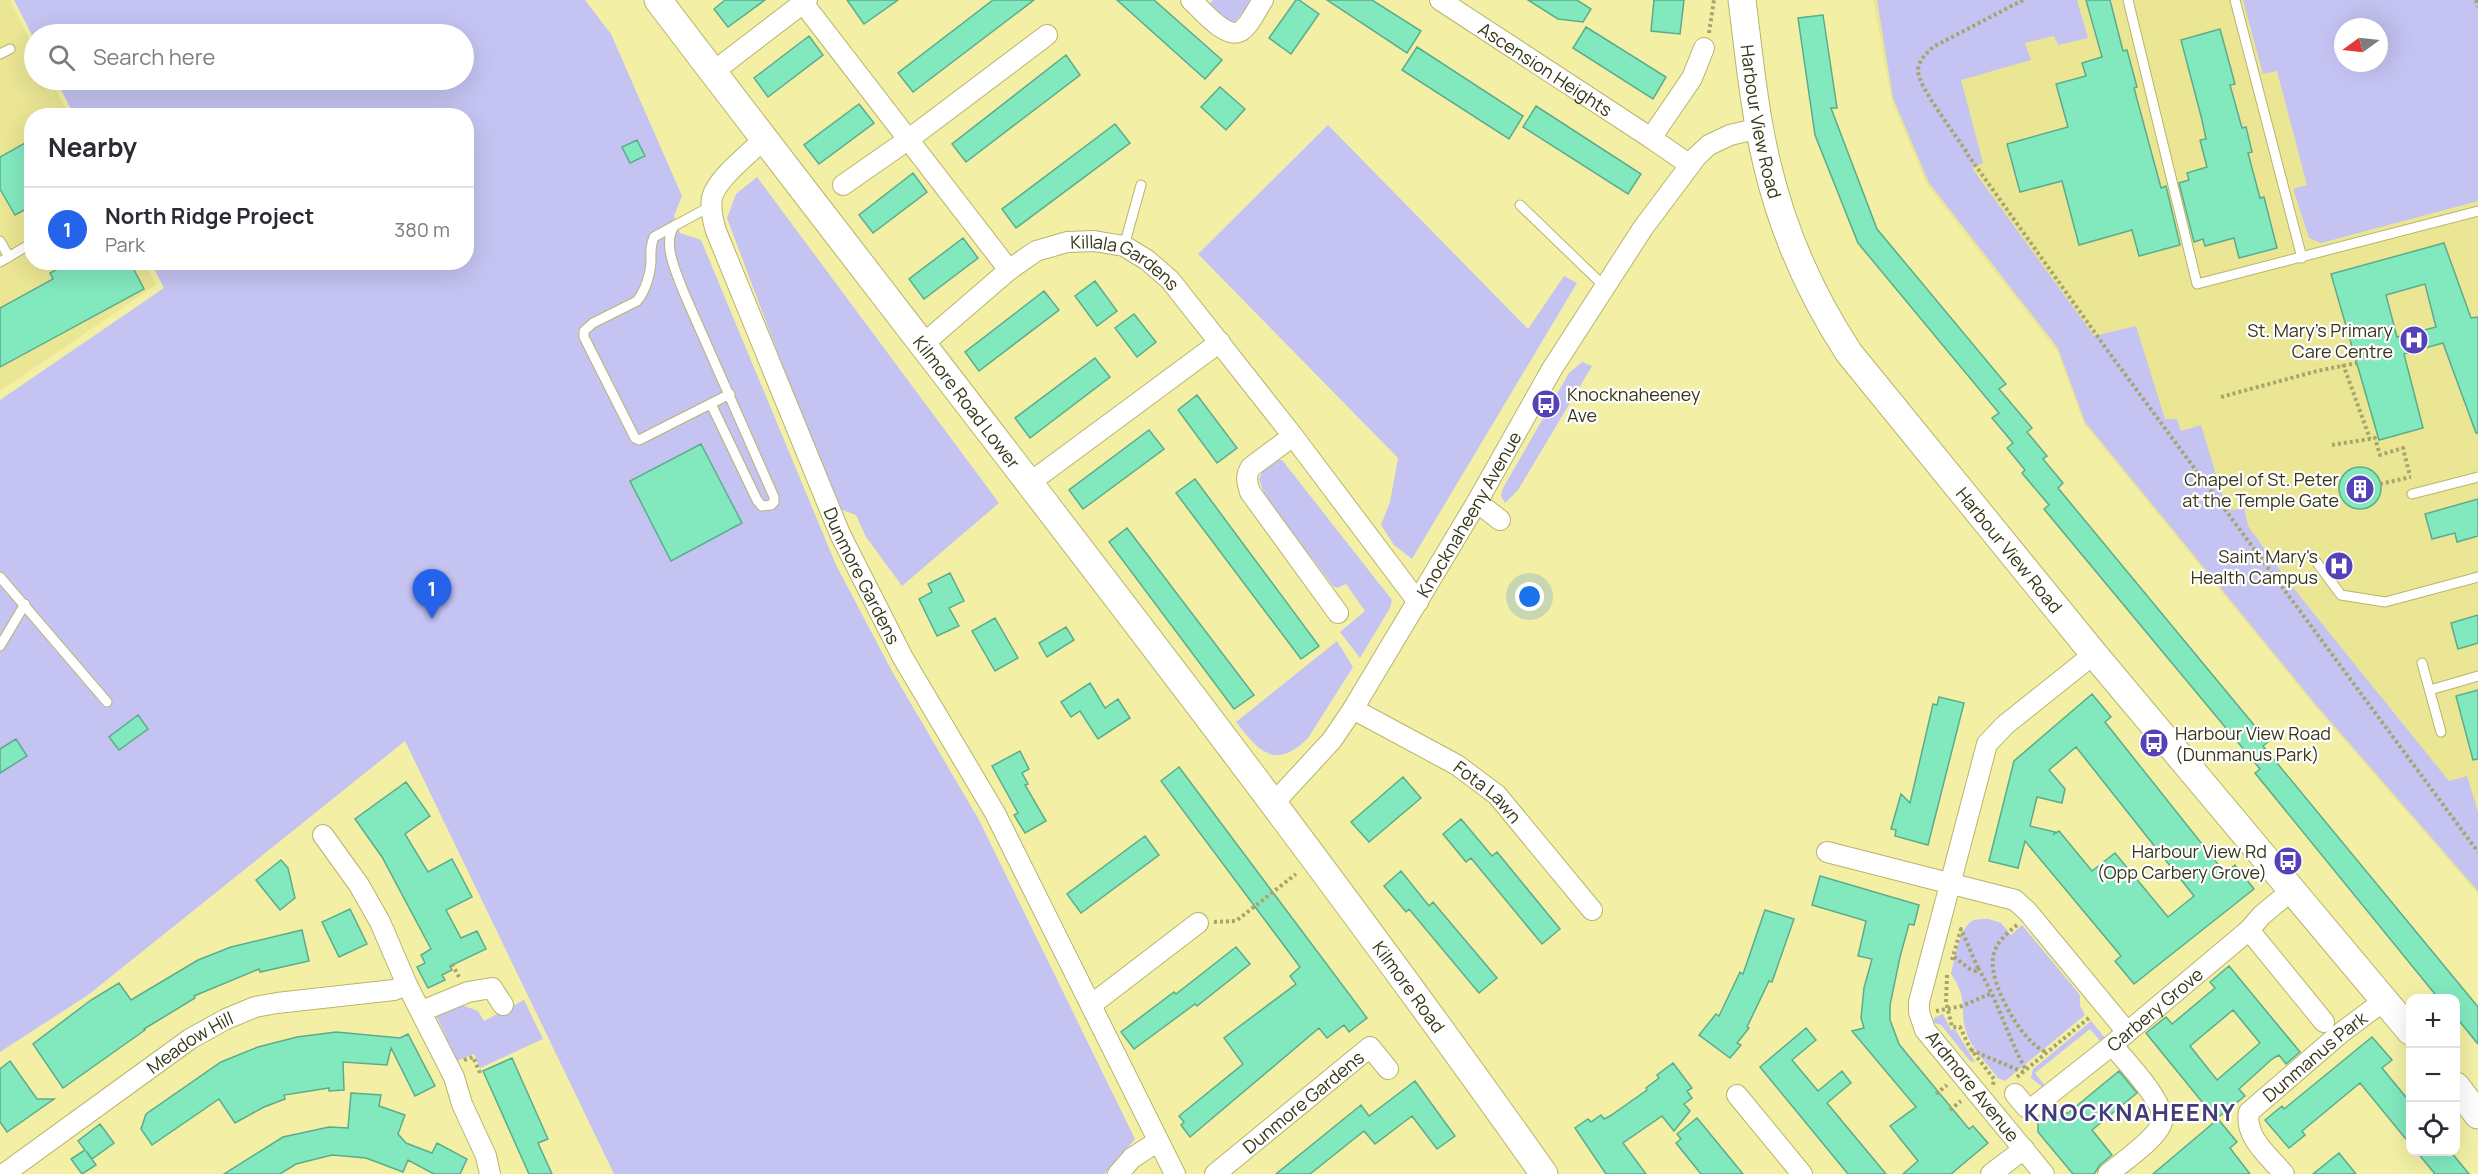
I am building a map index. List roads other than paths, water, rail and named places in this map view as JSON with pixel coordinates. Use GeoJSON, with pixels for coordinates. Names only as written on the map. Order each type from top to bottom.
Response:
{"type":"FeatureCollection","features":[{"type":"Feature","properties":{"kind":"street"},"geometry":{"type":"LineString","coordinates":[[1191,0],[1222,29],[1235,33],[1242,31],[1263,0]]}},
{"type":"Feature","properties":{"kind":"street","name":"Ascension Heights"},"geometry":{"type":"LineString","coordinates":[[1440,0],[1690,165]]}},
{"type":"Feature","properties":{"kind":"street","name":"Harbour View Road"},"geometry":{"type":"LineString","coordinates":[[1742,0],[1760,128],[1776,196],[1793,249],[1830,324],[1867,377],[2094,654],[2406,1026]]}},
{"type":"Feature","properties":{"kind":"street","name":"Kilmore Road Lower"},"geometry":{"type":"LineString","coordinates":[[660,1],[763,140],[1273,804]]}},
{"type":"Feature","properties":{"kind":"street"},"geometry":{"type":"LineString","coordinates":[[713,72],[805,1],[1009,270]]}},
{"type":"Feature","properties":{"kind":"street"},"geometry":{"type":"LineString","coordinates":[[843,185],[909,139],[1047,35]]}},
{"type":"Feature","properties":{"kind":"street"},"geometry":{"type":"LineString","coordinates":[[1652,138],[1692,78],[1704,48]]}},
{"type":"Feature","properties":{"kind":"street","name":"Knocknaheeny Avenue"},"geometry":{"type":"LineString","coordinates":[[1273,804],[1332,740],[1353,709],[1477,502],[1552,369],[1643,228],[1697,156],[1715,141],[1760,128]]}},
{"type":"Feature","properties":{"kind":"street"},"geometry":{"type":"LineString","coordinates":[[711,206],[712,195],[720,183],[763,140]]}},
{"type":"Feature","properties":{"kind":"street","name":"Dunmore Gardens"},"geometry":{"type":"LineString","coordinates":[[711,206],[716,231],[840,534],[903,658],[995,813],[1157,1142],[1175,1174]]}},
{"type":"Feature","properties":{"kind":"street","name":"Killala Gardens"},"geometry":{"type":"LineString","coordinates":[[922,345],[1009,270],[1036,251],[1067,242],[1094,241],[1124,246],[1147,260],[1170,280],[1293,436],[1418,602]]}},
{"type":"Feature","properties":{"kind":"street"},"geometry":{"type":"LineString","coordinates":[[1028,484],[1220,342]]}},
{"type":"Feature","properties":{"kind":"street"},"geometry":{"type":"LineString","coordinates":[[1293,436],[1251,467],[1247,473],[1247,481],[1250,492],[1338,613]]}},
{"type":"Feature","properties":{"kind":"street"},"geometry":{"type":"LineString","coordinates":[[1477,502],[1500,520]]}},
{"type":"Feature","properties":{"kind":"street","name":"Ardmore Avenue"},"geometry":{"type":"LineString","coordinates":[[2044,1174],[1921,1023],[1919,1002],[1987,744],[2005,725],[2094,654]]}},
{"type":"Feature","properties":{"kind":"street","name":"Fota Lawn"},"geometry":{"type":"LineString","coordinates":[[1353,709],[1457,765],[1497,795],[1592,910]]}},
{"type":"Feature","properties":{"kind":"street","name":"Kilmore Road"},"geometry":{"type":"LineString","coordinates":[[1273,804],[1481,1085],[1542,1174]]}},
{"type":"Feature","properties":{"kind":"street"},"geometry":{"type":"LineString","coordinates":[[323,835],[376,913],[407,985],[454,1077],[462,1104],[486,1155],[490,1174]]}},
{"type":"Feature","properties":{"kind":"street"},"geometry":{"type":"LineString","coordinates":[[1827,852],[2005,897],[2022,906],[2127,1032]]}},
{"type":"Feature","properties":{"kind":"street","name":"Carbery Grove"},"geometry":{"type":"LineString","coordinates":[[2012,1089],[2026,1107],[2035,1106],[2249,930],[2262,915],[2291,891]]}},
{"type":"Feature","properties":{"kind":"street"},"geometry":{"type":"LineString","coordinates":[[1091,1005],[1198,922]]}},
{"type":"Feature","properties":{"kind":"street","name":"Dunmanus Park"},"geometry":{"type":"LineString","coordinates":[[2249,930],[2324,1022]]}},
{"type":"Feature","properties":{"kind":"street","name":"Meadow Hill"},"geometry":{"type":"LineString","coordinates":[[4,1174],[190,1039],[226,1019],[270,1004],[394,990],[407,985]]}},
{"type":"Feature","properties":{"kind":"street"},"geometry":{"type":"LineString","coordinates":[[422,1011],[468,992],[492,988],[502,1005]]}},
{"type":"Feature","properties":{"kind":"street","name":"Dunmanus Park"},"geometry":{"type":"LineString","coordinates":[[2284,1174],[2250,1133],[2247,1123],[2249,1112],[2342,1032],[2385,1000]]}},
{"type":"Feature","properties":{"kind":"street"},"geometry":{"type":"LineString","coordinates":[[2108,1174],[2157,1133],[2162,1122],[2159,1104],[2112,1045]]}},
{"type":"Feature","properties":{"kind":"street","name":"Dunmore Gardens"},"geometry":{"type":"LineString","coordinates":[[1215,1174],[1370,1047],[1388,1069]]}},
{"type":"Feature","properties":{"kind":"street"},"geometry":{"type":"LineString","coordinates":[[2460,1091],[2478,1115]]}},
{"type":"Feature","properties":{"kind":"street"},"geometry":{"type":"LineString","coordinates":[[1737,1095],[1802,1174]]}},
{"type":"Feature","properties":{"kind":"street"},"geometry":{"type":"LineString","coordinates":[[1118,1174],[1132,1158],[1157,1142]]}},
{"type":"Feature","properties":{"kind":"street"},"geometry":{"type":"LineString","coordinates":[[1991,1174],[2024,1149]]}},
{"type":"Feature","properties":{"kind":"lane"},"geometry":{"type":"LineString","coordinates":[[2128,0],[2197,284],[2478,211]]}},
{"type":"Feature","properties":{"kind":"lane"},"geometry":{"type":"LineString","coordinates":[[2235,0],[2302,258]]}},
{"type":"Feature","properties":{"kind":"lane"},"geometry":{"type":"LineString","coordinates":[[0,54],[10,49]]}},
{"type":"Feature","properties":{"kind":"lane"},"geometry":{"type":"LineString","coordinates":[[1124,246],[1141,185]]}},
{"type":"Feature","properties":{"kind":"lane"},"geometry":{"type":"LineString","coordinates":[[1520,205],[1605,287]]}},
{"type":"Feature","properties":{"kind":"lane"},"geometry":{"type":"LineString","coordinates":[[711,206],[659,234],[652,243],[648,276],[637,301],[592,323],[584,332],[584,337],[635,438],[639,440],[730,394]]}},
{"type":"Feature","properties":{"kind":"lane"},"geometry":{"type":"LineString","coordinates":[[675,225],[668,238],[684,293],[774,497],[771,505],[762,506],[757,500],[711,404]]}},
{"type":"Feature","properties":{"kind":"lane"},"geometry":{"type":"LineString","coordinates":[[0,241],[4,259],[24,248]]}},
{"type":"Feature","properties":{"kind":"lane"},"geometry":{"type":"LineString","coordinates":[[2414,493],[2478,477]]}},
{"type":"Feature","properties":{"kind":"lane"},"geometry":{"type":"LineString","coordinates":[[2312,556],[2341,595],[2385,602],[2478,577]]}},
{"type":"Feature","properties":{"kind":"lane"},"geometry":{"type":"LineString","coordinates":[[0,577],[107,702]]}},
{"type":"Feature","properties":{"kind":"lane"},"geometry":{"type":"LineString","coordinates":[[0,646],[25,604]]}},
{"type":"Feature","properties":{"kind":"lane"},"geometry":{"type":"LineString","coordinates":[[2422,663],[2441,732]]}},
{"type":"Feature","properties":{"kind":"lane"},"geometry":{"type":"LineString","coordinates":[[2430,690],[2478,676]]}},
{"type":"Feature","properties":{"kind":"place","name":"St. Mary's Primary Care Centre"},"geometry":{"type":"Point","coordinates":[2414,340]}},
{"type":"Feature","properties":{"kind":"place","name":"Knocknaheeney Ave"},"geometry":{"type":"Point","coordinates":[1546,404]}},
{"type":"Feature","properties":{"kind":"place","name":"Chapel of St. Peter at the Temple Gate"},"geometry":{"type":"Point","coordinates":[2360,489]}},
{"type":"Feature","properties":{"kind":"place","name":"Saint Mary's Health Campus"},"geometry":{"type":"Point","coordinates":[2339,566]}},
{"type":"Feature","properties":{"kind":"place","name":"North Ridge Project"},"geometry":{"type":"Point","coordinates":[432,619]}},
{"type":"Feature","properties":{"kind":"place","name":"Harbour View Road (Dunmanus Park)"},"geometry":{"type":"Point","coordinates":[2154,743]}},
{"type":"Feature","properties":{"kind":"place","name":"Harbour View Rd (Opp Carbery Grove)"},"geometry":{"type":"Point","coordinates":[2288,861]}},
{"type":"Feature","properties":{"kind":"district","name":"KNOCKNAHEENY"},"geometry":{"type":"Point","coordinates":[2130,1111]}}]}
